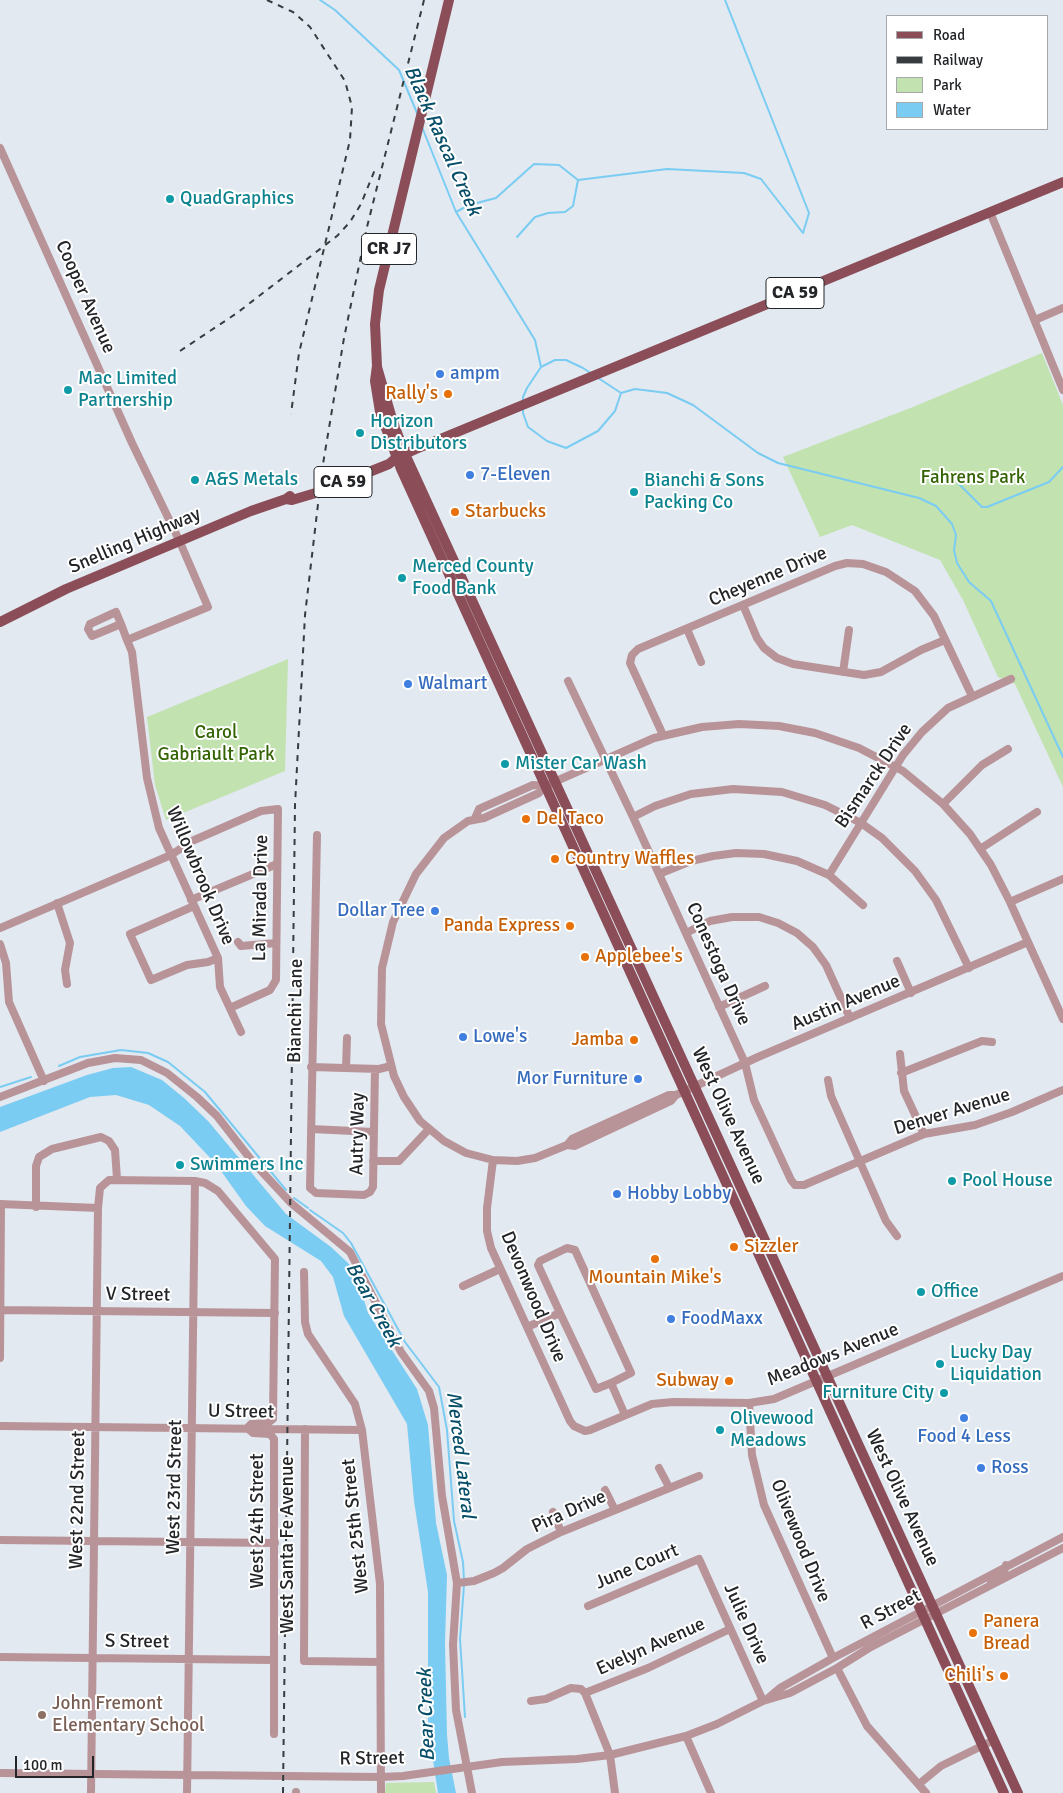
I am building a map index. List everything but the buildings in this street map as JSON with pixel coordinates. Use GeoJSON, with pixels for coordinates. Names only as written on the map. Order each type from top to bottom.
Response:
{"type":"FeatureCollection","features":[{"type":"Feature","properties":{"kind":"main road","name":"CR J7"},"geometry":{"type":"LineString","coordinates":[[401,456],[380,412],[375,381],[377,366],[375,324],[379,290],[449,0]]}},
{"type":"Feature","properties":{"kind":"main road","name":"CA 59"},"geometry":{"type":"LineString","coordinates":[[401,456],[1063,182]]}},
{"type":"Feature","properties":{"kind":"main road","name":"Snelling Highway"},"geometry":{"type":"LineString","coordinates":[[0,622],[66,589],[179,540],[386,458],[401,456]]}},
{"type":"Feature","properties":{"kind":"main road","name":"West Olive Avenue"},"geometry":{"type":"LineString","coordinates":[[401,456],[460,600],[545,786],[680,1094],[817,1381],[1004,1793]]}},
{"type":"Feature","properties":{"kind":"main road","name":"West Olive Avenue"},"geometry":{"type":"LineString","coordinates":[[401,456],[486,628],[1018,1793]]}},
{"type":"Feature","properties":{"kind":"main road"},"geometry":{"type":"LineString","coordinates":[[460,600],[467,603],[478,627],[486,628]]}},
{"type":"Feature","properties":{"kind":"street","name":"Cooper Avenue"},"geometry":{"type":"LineString","coordinates":[[0,148],[132,443],[179,540]]}},
{"type":"Feature","properties":{"kind":"street"},"geometry":{"type":"LineString","coordinates":[[990,212],[1061,378],[1063,390]]}},
{"type":"Feature","properties":{"kind":"street"},"geometry":{"type":"LineString","coordinates":[[1035,320],[1063,308]]}},
{"type":"Feature","properties":{"kind":"street"},"geometry":{"type":"LineString","coordinates":[[127,640],[208,607],[179,540]]}},
{"type":"Feature","properties":{"kind":"street","name":"Cheyenne Drive"},"geometry":{"type":"LineString","coordinates":[[663,735],[630,663],[632,655],[638,649],[835,566],[847,563],[863,564],[886,572],[915,591],[928,606],[972,696]]}},
{"type":"Feature","properties":{"kind":"street"},"geometry":{"type":"LineString","coordinates":[[743,605],[757,638],[771,654],[793,664],[864,675],[881,672],[921,650],[945,640]]}},
{"type":"Feature","properties":{"kind":"street","name":"Willowbrook Drive"},"geometry":{"type":"LineString","coordinates":[[121,624],[133,660],[150,797],[159,828],[218,958],[219,982],[241,1032]]}},
{"type":"Feature","properties":{"kind":"street"},"geometry":{"type":"LineString","coordinates":[[687,629],[701,662]]}},
{"type":"Feature","properties":{"kind":"street"},"geometry":{"type":"LineString","coordinates":[[843,672],[849,630]]}},
{"type":"Feature","properties":{"kind":"street","name":"Bismarck Drive"},"geometry":{"type":"LineString","coordinates":[[829,875],[896,767],[915,740],[948,708],[1011,679]]}},
{"type":"Feature","properties":{"kind":"street","name":"Conestoga Drive"},"geometry":{"type":"LineString","coordinates":[[568,680],[633,817],[745,1064],[754,1100],[795,1185]]}},
{"type":"Feature","properties":{"kind":"street"},"geometry":{"type":"LineString","coordinates":[[493,1160],[466,1153],[444,1141],[429,1129],[413,1112],[404,1097],[391,1066],[382,1024],[380,993],[387,942],[403,897],[416,874],[436,846],[456,829],[475,818],[484,818],[539,793],[545,786],[605,758],[663,735],[721,724],[779,726],[833,738],[859,748],[896,767],[923,786],[943,804],[980,849],[1010,902],[1063,1019]]}},
{"type":"Feature","properties":{"kind":"street"},"geometry":{"type":"LineString","coordinates":[[943,804],[982,765],[1008,749]]}},
{"type":"Feature","properties":{"kind":"street"},"geometry":{"type":"LineString","coordinates":[[633,817],[655,806],[691,794],[709,791],[758,789],[804,797],[861,823],[896,850],[924,882],[939,906],[969,968]]}},
{"type":"Feature","properties":{"kind":"street","name":"La Mirada Drive"},"geometry":{"type":"LineString","coordinates":[[171,855],[192,841],[261,811],[278,809],[276,980],[274,987],[230,1008]]}},
{"type":"Feature","properties":{"kind":"street"},"geometry":{"type":"LineString","coordinates":[[980,849],[1037,812]]}},
{"type":"Feature","properties":{"kind":"street","name":"Bianchi Lane"},"geometry":{"type":"LineString","coordinates":[[317,835],[310,1188],[316,1194],[364,1195]]}},
{"type":"Feature","properties":{"kind":"street"},"geometry":{"type":"LineString","coordinates":[[659,874],[702,858],[747,853],[786,858],[829,875],[863,905]]}},
{"type":"Feature","properties":{"kind":"street"},"geometry":{"type":"LineString","coordinates":[[0,928],[171,855]]}},
{"type":"Feature","properties":{"kind":"street"},"geometry":{"type":"LineString","coordinates":[[218,958],[187,965],[151,980],[130,934],[277,864]]}},
{"type":"Feature","properties":{"kind":"street"},"geometry":{"type":"LineString","coordinates":[[1010,902],[1063,879]]}},
{"type":"Feature","properties":{"kind":"street"},"geometry":{"type":"LineString","coordinates":[[57,903],[70,943],[66,970],[67,984]]}},
{"type":"Feature","properties":{"kind":"street"},"geometry":{"type":"LineString","coordinates":[[686,933],[710,921],[732,917],[758,918],[778,923],[797,933],[817,953],[826,965],[850,1018]]}},
{"type":"Feature","properties":{"kind":"street"},"geometry":{"type":"LineString","coordinates":[[238,942],[241,946],[276,943]]}},
{"type":"Feature","properties":{"kind":"street","name":"Austin Avenue"},"geometry":{"type":"LineString","coordinates":[[567,1146],[572,1139],[671,1101],[695,1086],[1028,942]]}},
{"type":"Feature","properties":{"kind":"street"},"geometry":{"type":"LineString","coordinates":[[0,944],[6,963],[9,1002],[44,1081]]}},
{"type":"Feature","properties":{"kind":"street"},"geometry":{"type":"LineString","coordinates":[[897,961],[910,994]]}},
{"type":"Feature","properties":{"kind":"street"},"geometry":{"type":"LineString","coordinates":[[719,1007],[765,986]]}},
{"type":"Feature","properties":{"kind":"street"},"geometry":{"type":"LineString","coordinates":[[0,1006],[9,1002]]}},
{"type":"Feature","properties":{"kind":"street"},"geometry":{"type":"LineString","coordinates":[[346,1068],[347,1038]]}},
{"type":"Feature","properties":{"kind":"street"},"geometry":{"type":"LineString","coordinates":[[901,1073],[982,1040],[992,1042]]}},
{"type":"Feature","properties":{"kind":"street"},"geometry":{"type":"LineString","coordinates":[[900,1054],[904,1091],[924,1134]]}},
{"type":"Feature","properties":{"kind":"street"},"geometry":{"type":"LineString","coordinates":[[0,1096],[88,1063],[115,1058],[141,1060],[160,1070],[184,1087],[217,1116],[252,1161],[291,1203],[350,1252],[402,1352],[432,1399],[437,1424],[442,1496],[461,1583],[454,1637],[456,1705],[464,1768],[472,1793]]}},
{"type":"Feature","properties":{"kind":"street"},"geometry":{"type":"LineString","coordinates":[[311,1067],[375,1068],[391,1066]]}},
{"type":"Feature","properties":{"kind":"street","name":"Autry Way"},"geometry":{"type":"LineString","coordinates":[[364,1195],[373,1187],[375,1068]]}},
{"type":"Feature","properties":{"kind":"street"},"geometry":{"type":"LineString","coordinates":[[828,1080],[832,1096],[886,1221],[897,1236]]}},
{"type":"Feature","properties":{"kind":"street","name":"Denver Avenue"},"geometry":{"type":"LineString","coordinates":[[795,1185],[804,1185],[924,1134],[975,1125],[1012,1112],[1063,1090]]}},
{"type":"Feature","properties":{"kind":"street","name":"Austin Avenue"},"geometry":{"type":"LineString","coordinates":[[493,1160],[517,1161],[535,1158],[567,1146],[575,1146],[591,1138],[594,1133],[644,1106],[669,1095],[680,1094]]}},
{"type":"Feature","properties":{"kind":"street"},"geometry":{"type":"LineString","coordinates":[[311,1129],[374,1132]]}},
{"type":"Feature","properties":{"kind":"street"},"geometry":{"type":"LineString","coordinates":[[373,1161],[399,1161],[429,1129]]}},
{"type":"Feature","properties":{"kind":"street"},"geometry":{"type":"LineString","coordinates":[[36,1207],[36,1166],[39,1158],[52,1148],[101,1137],[109,1141],[115,1150],[117,1179],[195,1181]]}},
{"type":"Feature","properties":{"kind":"street","name":"Devonwood Drive"},"geometry":{"type":"LineString","coordinates":[[493,1160],[486,1222],[491,1248],[570,1421],[579,1429]]}},
{"type":"Feature","properties":{"kind":"street","name":"West 22nd Street"},"geometry":{"type":"LineString","coordinates":[[91,1793],[98,1208],[100,1188],[104,1183],[117,1179]]}},
{"type":"Feature","properties":{"kind":"street","name":"West 24th Street"},"geometry":{"type":"LineString","coordinates":[[195,1181],[218,1192],[275,1259],[273,1419],[268,1423],[251,1424],[248,1428],[253,1434],[270,1434],[274,1439],[274,1734]]}},
{"type":"Feature","properties":{"kind":"street","name":"West 23rd Street"},"geometry":{"type":"LineString","coordinates":[[187,1793],[195,1181]]}},
{"type":"Feature","properties":{"kind":"street"},"geometry":{"type":"LineString","coordinates":[[0,1358],[1,1204],[36,1207],[98,1208]]}},
{"type":"Feature","properties":{"kind":"street"},"geometry":{"type":"LineString","coordinates":[[567,1248],[574,1250],[631,1374],[596,1389],[560,1313],[538,1265],[540,1261],[567,1248]]}},
{"type":"Feature","properties":{"kind":"street"},"geometry":{"type":"LineString","coordinates":[[463,1286],[500,1269]]}},
{"type":"Feature","properties":{"kind":"street","name":"West 25th Street"},"geometry":{"type":"LineString","coordinates":[[304,1272],[305,1322],[308,1334],[355,1404],[362,1430],[379,1564],[381,1793]]}},
{"type":"Feature","properties":{"kind":"street","name":"Meadows Avenue"},"geometry":{"type":"LineString","coordinates":[[579,1429],[590,1430],[645,1406],[663,1403],[749,1403],[774,1399],[1063,1276]]}},
{"type":"Feature","properties":{"kind":"street","name":"V Street"},"geometry":{"type":"LineString","coordinates":[[0,1310],[275,1313]]}},
{"type":"Feature","properties":{"kind":"street"},"geometry":{"type":"LineString","coordinates":[[527,1326],[560,1313]]}},
{"type":"Feature","properties":{"kind":"street"},"geometry":{"type":"LineString","coordinates":[[611,1383],[625,1415]]}},
{"type":"Feature","properties":{"kind":"street","name":"Olivewood Drive"},"geometry":{"type":"LineString","coordinates":[[749,1403],[752,1455],[764,1505],[833,1658]]}},
{"type":"Feature","properties":{"kind":"street","name":"U Street"},"geometry":{"type":"LineString","coordinates":[[0,1426],[362,1430]]}},
{"type":"Feature","properties":{"kind":"street","name":"West Santa Fe Avenue"},"geometry":{"type":"LineString","coordinates":[[305,1429],[304,1661],[380,1662]]}},
{"type":"Feature","properties":{"kind":"street"},"geometry":{"type":"LineString","coordinates":[[659,1468],[669,1487]]}},
{"type":"Feature","properties":{"kind":"street","name":"Pira Drive"},"geometry":{"type":"LineString","coordinates":[[461,1583],[504,1568],[527,1549],[561,1532],[699,1476]]}},
{"type":"Feature","properties":{"kind":"street"},"geometry":{"type":"LineString","coordinates":[[605,1490],[615,1510]]}},
{"type":"Feature","properties":{"kind":"street"},"geometry":{"type":"LineString","coordinates":[[552,1512],[561,1532]]}},
{"type":"Feature","properties":{"kind":"street","name":"R Street"},"geometry":{"type":"LineString","coordinates":[[935,1611],[1006,1565],[1063,1536]]}},
{"type":"Feature","properties":{"kind":"street"},"geometry":{"type":"LineString","coordinates":[[0,1540],[275,1543]]}},
{"type":"Feature","properties":{"kind":"street"},"geometry":{"type":"LineString","coordinates":[[1013,1575],[1012,1569],[1015,1566],[1046,1549],[1050,1543]]}},
{"type":"Feature","properties":{"kind":"street","name":"R Street"},"geometry":{"type":"LineString","coordinates":[[763,1701],[780,1688],[833,1658],[985,1589],[1063,1548]]}},
{"type":"Feature","properties":{"kind":"street","name":"June Court"},"geometry":{"type":"LineString","coordinates":[[588,1606],[698,1559]]}},
{"type":"Feature","properties":{"kind":"street","name":"Julie Drive"},"geometry":{"type":"LineString","coordinates":[[698,1559],[763,1701]]}},
{"type":"Feature","properties":{"kind":"street"},"geometry":{"type":"LineString","coordinates":[[985,1589],[988,1584],[1004,1572],[1006,1565]]}},
{"type":"Feature","properties":{"kind":"street","name":"R Street"},"geometry":{"type":"LineString","coordinates":[[0,1773],[381,1777],[425,1774],[509,1762],[568,1760],[610,1755],[686,1736],[763,1701],[795,1690],[837,1668],[923,1616]]}},
{"type":"Feature","properties":{"kind":"street","name":"Evelyn Avenue"},"geometry":{"type":"LineString","coordinates":[[585,1693],[648,1668],[730,1629]]}},
{"type":"Feature","properties":{"kind":"street"},"geometry":{"type":"LineString","coordinates":[[862,1644],[858,1649],[838,1661],[837,1668],[866,1726],[926,1793]]}},
{"type":"Feature","properties":{"kind":"street","name":"S Street"},"geometry":{"type":"LineString","coordinates":[[0,1657],[274,1660]]}},
{"type":"Feature","properties":{"kind":"street"},"geometry":{"type":"LineString","coordinates":[[795,1690],[800,1681],[826,1666],[833,1658]]}},
{"type":"Feature","properties":{"kind":"street"},"geometry":{"type":"LineString","coordinates":[[531,1701],[546,1699],[571,1688],[581,1689],[585,1693],[610,1755],[615,1793]]}},
{"type":"Feature","properties":{"kind":"street"},"geometry":{"type":"LineString","coordinates":[[686,1736],[711,1793]]}},
{"type":"Feature","properties":{"kind":"street"},"geometry":{"type":"LineString","coordinates":[[919,1784],[941,1766],[994,1740]]}},
{"type":"Feature","properties":{"kind":"green space","name":"Fahrens Park"},"geometry":{"type":"Polygon","coordinates":[[[1042,353],[1063,405],[1063,787],[1015,684],[998,677],[963,600],[940,560],[852,525],[820,537],[783,457],[913,407],[1042,353]]]}},
{"type":"Feature","properties":{"kind":"green space","name":"Carol Gabriault Park"},"geometry":{"type":"Polygon","coordinates":[[[288,659],[285,771],[166,820],[155,785],[147,717],[288,659]]]}},
{"type":"Feature","properties":{"kind":"green space"},"geometry":{"type":"Polygon","coordinates":[[[434,1782],[436,1793],[385,1793],[386,1783],[434,1782]]]}},
{"type":"Feature","properties":{"kind":"water"},"geometry":{"type":"Polygon","coordinates":[[[131,1067],[162,1080],[184,1098],[208,1121],[286,1214],[331,1247],[349,1264],[360,1287],[368,1313],[417,1389],[428,1425],[436,1523],[447,1575],[445,1643],[447,1735],[449,1758],[456,1793],[438,1793],[428,1727],[428,1592],[414,1501],[407,1424],[344,1316],[333,1277],[321,1261],[265,1226],[246,1206],[216,1164],[180,1126],[149,1105],[116,1095],[90,1097],[0,1132],[0,1107],[87,1075],[113,1068],[131,1067]]]}},
{"type":"Feature","properties":{"kind":"waterway","name":"Black Rascal Creek"},"geometry":{"type":"LineString","coordinates":[[320,0],[335,10],[399,70],[417,113]]}},
{"type":"Feature","properties":{"kind":"waterway"},"geometry":{"type":"LineString","coordinates":[[725,0],[809,213],[803,233]]}},
{"type":"Feature","properties":{"kind":"waterway","name":"Black Rascal Creek"},"geometry":{"type":"LineString","coordinates":[[422,127],[456,212],[535,340],[541,367]]}},
{"type":"Feature","properties":{"kind":"waterway"},"geometry":{"type":"LineString","coordinates":[[456,212],[469,205],[496,198],[534,164],[559,165],[578,180],[667,169],[744,173],[761,179],[803,233]]}},
{"type":"Feature","properties":{"kind":"waterway"},"geometry":{"type":"LineString","coordinates":[[517,237],[535,217],[548,213],[565,212],[573,206],[578,180]]}},
{"type":"Feature","properties":{"kind":"waterway"},"geometry":{"type":"LineString","coordinates":[[555,360],[566,360],[583,368],[621,393],[615,411],[598,431],[566,448],[547,441],[528,427],[523,413],[523,397],[527,388],[541,367],[555,360]]}},
{"type":"Feature","properties":{"kind":"waterway","name":"Black Rascal Creek"},"geometry":{"type":"LineString","coordinates":[[621,393],[635,389],[667,393],[693,405],[758,453],[778,463],[919,498],[936,506],[952,524],[956,535],[954,550],[957,563],[969,582],[991,601],[1063,757]]}},
{"type":"Feature","properties":{"kind":"waterway"},"geometry":{"type":"LineString","coordinates":[[957,482],[982,507],[987,507],[1049,482],[1063,467]]}},
{"type":"Feature","properties":{"kind":"waterway","name":"Merced Lateral"},"geometry":{"type":"LineString","coordinates":[[59,1066],[80,1057],[121,1050],[148,1053],[168,1062],[205,1092],[286,1190]]}},
{"type":"Feature","properties":{"kind":"waterway","name":"Merced Lateral"},"geometry":{"type":"LineString","coordinates":[[0,1087],[31,1077]]}},
{"type":"Feature","properties":{"kind":"waterway","name":"Merced Lateral"},"geometry":{"type":"LineString","coordinates":[[294,1198],[308,1208]]}},
{"type":"Feature","properties":{"kind":"waterway","name":"Merced Lateral"},"geometry":{"type":"LineString","coordinates":[[310,1210],[343,1233],[351,1243],[405,1342],[439,1387],[447,1430],[454,1521],[463,1562],[464,1580]]}},
{"type":"Feature","properties":{"kind":"waterway","name":"Merced Lateral"},"geometry":{"type":"LineString","coordinates":[[464,1585],[460,1639],[465,1717]]}},
{"type":"Feature","properties":{"kind":"railway"},"geometry":{"type":"LineString","coordinates":[[267,0],[293,12],[310,27],[345,81],[352,107],[350,140],[299,353],[291,414]]}},
{"type":"Feature","properties":{"kind":"railway"},"geometry":{"type":"LineString","coordinates":[[283,1793],[295,805],[305,615],[322,470],[344,338],[367,227],[424,0]]}},
{"type":"Feature","properties":{"kind":"railway"},"geometry":{"type":"LineString","coordinates":[[180,351],[237,313],[337,236],[350,222],[361,204],[376,167]]}},
{"type":"Feature","properties":{"kind":"place","name":"QuadGraphics"},"geometry":{"type":"Point","coordinates":[170,199]}},
{"type":"Feature","properties":{"kind":"place","name":"ampm"},"geometry":{"type":"Point","coordinates":[440,374]}},
{"type":"Feature","properties":{"kind":"place","name":"Mac Limited Partnership"},"geometry":{"type":"Point","coordinates":[68,390]}},
{"type":"Feature","properties":{"kind":"place","name":"Rally's"},"geometry":{"type":"Point","coordinates":[448,394]}},
{"type":"Feature","properties":{"kind":"place","name":"Horizon Distributors"},"geometry":{"type":"Point","coordinates":[360,433]}},
{"type":"Feature","properties":{"kind":"place","name":"7-Eleven"},"geometry":{"type":"Point","coordinates":[470,475]}},
{"type":"Feature","properties":{"kind":"place","name":"A&S Metals"},"geometry":{"type":"Point","coordinates":[195,480]}},
{"type":"Feature","properties":{"kind":"place","name":"Bianchi & Sons Packing Co"},"geometry":{"type":"Point","coordinates":[634,492]}},
{"type":"Feature","properties":{"kind":"place","name":"Starbucks"},"geometry":{"type":"Point","coordinates":[455,512]}},
{"type":"Feature","properties":{"kind":"place","name":"Merced County Food Bank"},"geometry":{"type":"Point","coordinates":[402,578]}},
{"type":"Feature","properties":{"kind":"place","name":"Walmart"},"geometry":{"type":"Point","coordinates":[408,684]}},
{"type":"Feature","properties":{"kind":"place","name":"Mister Car Wash"},"geometry":{"type":"Point","coordinates":[505,764]}},
{"type":"Feature","properties":{"kind":"place","name":"Del Taco"},"geometry":{"type":"Point","coordinates":[526,819]}},
{"type":"Feature","properties":{"kind":"place","name":"Country Waffles"},"geometry":{"type":"Point","coordinates":[555,859]}},
{"type":"Feature","properties":{"kind":"place","name":"Dollar Tree"},"geometry":{"type":"Point","coordinates":[435,911]}},
{"type":"Feature","properties":{"kind":"place","name":"Panda Express"},"geometry":{"type":"Point","coordinates":[570,926]}},
{"type":"Feature","properties":{"kind":"place","name":"Applebee's"},"geometry":{"type":"Point","coordinates":[585,957]}},
{"type":"Feature","properties":{"kind":"place","name":"Lowe's"},"geometry":{"type":"Point","coordinates":[463,1037]}},
{"type":"Feature","properties":{"kind":"place","name":"Jamba"},"geometry":{"type":"Point","coordinates":[634,1040]}},
{"type":"Feature","properties":{"kind":"place","name":"Mor Furniture"},"geometry":{"type":"Point","coordinates":[638,1079]}},
{"type":"Feature","properties":{"kind":"place","name":"Swimmers Inc"},"geometry":{"type":"Point","coordinates":[180,1165]}},
{"type":"Feature","properties":{"kind":"place","name":"Pool House"},"geometry":{"type":"Point","coordinates":[952,1181]}},
{"type":"Feature","properties":{"kind":"place","name":"Hobby Lobby"},"geometry":{"type":"Point","coordinates":[617,1194]}},
{"type":"Feature","properties":{"kind":"place","name":"Sizzler"},"geometry":{"type":"Point","coordinates":[734,1247]}},
{"type":"Feature","properties":{"kind":"place","name":"Mountain Mike's"},"geometry":{"type":"Point","coordinates":[655,1259]}},
{"type":"Feature","properties":{"kind":"place","name":"Office"},"geometry":{"type":"Point","coordinates":[921,1292]}},
{"type":"Feature","properties":{"kind":"place","name":"FoodMaxx"},"geometry":{"type":"Point","coordinates":[671,1319]}},
{"type":"Feature","properties":{"kind":"place","name":"Lucky Day Liquidation"},"geometry":{"type":"Point","coordinates":[940,1364]}},
{"type":"Feature","properties":{"kind":"place","name":"Subway"},"geometry":{"type":"Point","coordinates":[729,1381]}},
{"type":"Feature","properties":{"kind":"place","name":"Furniture City"},"geometry":{"type":"Point","coordinates":[944,1393]}},
{"type":"Feature","properties":{"kind":"place","name":"Food 4 Less"},"geometry":{"type":"Point","coordinates":[964,1418]}},
{"type":"Feature","properties":{"kind":"place","name":"Olivewood Meadows"},"geometry":{"type":"Point","coordinates":[720,1430]}},
{"type":"Feature","properties":{"kind":"place","name":"Ross"},"geometry":{"type":"Point","coordinates":[981,1468]}},
{"type":"Feature","properties":{"kind":"place","name":"Panera Bread"},"geometry":{"type":"Point","coordinates":[973,1633]}},
{"type":"Feature","properties":{"kind":"place","name":"Chili's"},"geometry":{"type":"Point","coordinates":[1004,1676]}},
{"type":"Feature","properties":{"kind":"place","name":"John Fremont Elementary School"},"geometry":{"type":"Point","coordinates":[42,1715]}},
{"type":"Feature","properties":{"kind":"water label","name":"Bear Creek"},"geometry":{"type":"Point","coordinates":[373,1305]}},
{"type":"Feature","properties":{"kind":"water label","name":"Bear Creek"},"geometry":{"type":"Point","coordinates":[427,1715]}}]}
